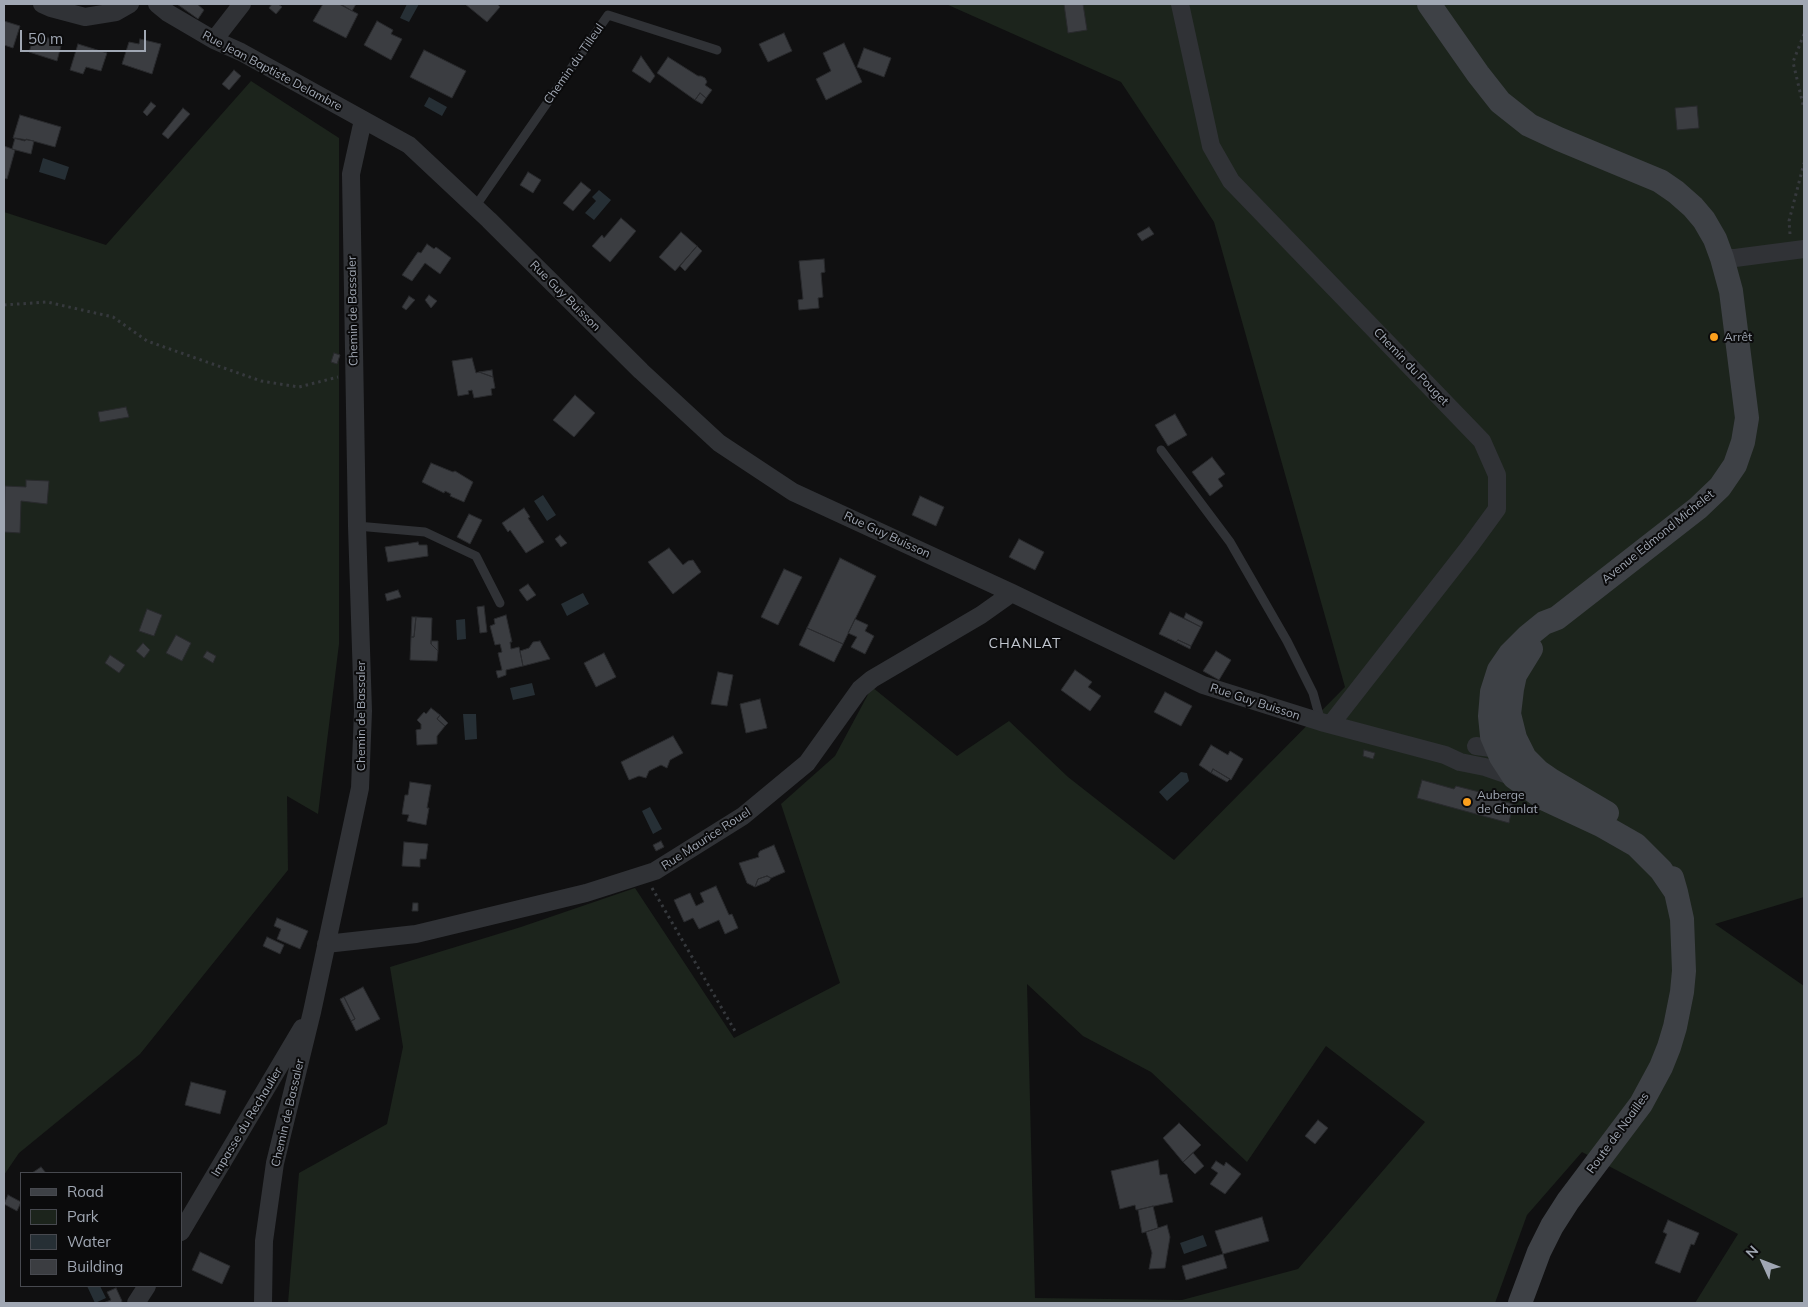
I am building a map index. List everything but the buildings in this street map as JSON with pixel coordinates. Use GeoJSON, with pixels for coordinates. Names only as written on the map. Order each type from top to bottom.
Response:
{"type":"FeatureCollection","features":[{"type":"Feature","properties":{"kind":"main road","name":"Avenue Edmond Michelet"},"geometry":{"type":"LineString","coordinates":[[1429,4],[1500,102],[1529,125],[1660,181],[1693,207],[1704,220],[1722,258],[1731,291],[1746,418],[1743,442],[1735,465],[1720,487],[1698,508],[1557,618],[1544,623],[1510,654],[1499,670],[1492,692],[1490,716],[1492,736],[1499,755]]}},
{"type":"Feature","properties":{"kind":"main road","name":"Route de Noailles"},"geometry":{"type":"LineString","coordinates":[[1499,755],[1509,714],[1515,675],[1529,652],[1550,629],[1557,618]]}},
{"type":"Feature","properties":{"kind":"main road","name":"Route de Noailles"},"geometry":{"type":"LineString","coordinates":[[1499,755],[1525,758],[1538,771],[1628,826],[1654,848],[1668,867],[1676,892],[1682,926],[1684,971],[1675,1027],[1654,1081],[1641,1104],[1568,1201],[1552,1226],[1539,1252],[1520,1303]]}},
{"type":"Feature","properties":{"kind":"main road","name":"Route de Noailles"},"geometry":{"type":"LineString","coordinates":[[1499,755],[1543,798],[1615,832],[1636,845],[1656,865],[1676,892]]}},
{"type":"Feature","properties":{"kind":"street"},"geometry":{"type":"LineString","coordinates":[[42,4],[84,17],[116,12],[130,4]]}},
{"type":"Feature","properties":{"kind":"street","name":"Rue Jean Baptiste Delambre"},"geometry":{"type":"LineString","coordinates":[[157,4],[168,13],[214,40],[241,52],[363,120]]}},
{"type":"Feature","properties":{"kind":"street"},"geometry":{"type":"LineString","coordinates":[[214,40],[242,4]]}},
{"type":"Feature","properties":{"kind":"street","name":"Chemin du Pouget"},"geometry":{"type":"LineString","coordinates":[[1180,4],[1211,146],[1231,181],[1482,441],[1497,475],[1497,509],[1470,546],[1326,723]]}},
{"type":"Feature","properties":{"kind":"street","name":"Rue Guy Buisson"},"geometry":{"type":"LineString","coordinates":[[363,120],[409,145],[475,207],[641,371],[719,443],[794,492],[1012,593],[1203,685],[1326,723],[1445,755],[1460,762],[1499,755]]}},
{"type":"Feature","properties":{"kind":"street","name":"Chemin de Bassaler"},"geometry":{"type":"LineString","coordinates":[[263,1303],[264,1241],[275,1163],[312,1012],[360,788],[364,711],[357,526],[351,174],[363,120]]}},
{"type":"Feature","properties":{"kind":"street"},"geometry":{"type":"LineString","coordinates":[[1722,258],[1736,258],[1797,249]]}},
{"type":"Feature","properties":{"kind":"street","name":"Rue Maurice Rouel"},"geometry":{"type":"LineString","coordinates":[[326,944],[416,934],[586,893],[655,871],[743,816],[807,763],[860,690],[872,679],[981,615],[1012,593]]}},
{"type":"Feature","properties":{"kind":"street","name":"Impasse du Rechaulier"},"geometry":{"type":"LineString","coordinates":[[182,1230],[312,1012]]}},
{"type":"Feature","properties":{"kind":"street"},"geometry":{"type":"LineString","coordinates":[[136,1303],[146,1287]]}},
{"type":"Feature","properties":{"kind":"lane","name":"Chemin du Tilleul"},"geometry":{"type":"LineString","coordinates":[[475,207],[608,15],[717,50]]}},
{"type":"Feature","properties":{"kind":"lane"},"geometry":{"type":"LineString","coordinates":[[1161,450],[1230,542],[1287,641],[1326,723]]}},
{"type":"Feature","properties":{"kind":"lane"},"geometry":{"type":"LineString","coordinates":[[357,526],[425,532],[476,556],[500,603]]}},
{"type":"Feature","properties":{"kind":"path"},"geometry":{"type":"LineString","coordinates":[[1804,34],[1793,62],[1804,108]]}},
{"type":"Feature","properties":{"kind":"path"},"geometry":{"type":"LineString","coordinates":[[1797,249],[1790,221],[1804,163]]}},
{"type":"Feature","properties":{"kind":"path"},"geometry":{"type":"LineString","coordinates":[[4,305],[47,302],[113,317],[147,341],[261,381],[299,387],[354,373]]}},
{"type":"Feature","properties":{"kind":"path"},"geometry":{"type":"LineString","coordinates":[[644,875],[736,1031]]}},
{"type":"Feature","properties":{"kind":"green space"},"geometry":{"type":"Polygon","coordinates":[[[946,4],[1804,4],[1804,897],[1715,924],[1804,986],[1804,1303],[1695,1303],[1738,1234],[1582,1152],[1527,1215],[1495,1303],[288,1303],[299,1173],[387,1124],[403,1047],[390,967],[521,927],[635,888],[734,1038],[840,983],[781,804],[835,756],[872,687],[957,756],[1009,721],[1068,777],[1174,860],[1345,687],[1214,222],[1121,82],[946,4]],[[1027,984],[1035,1298],[1182,1300],[1298,1269],[1425,1122],[1326,1046],[1247,1162],[1151,1072],[1083,1036],[1027,984]]]}},
{"type":"Feature","properties":{"kind":"green space"},"geometry":{"type":"Polygon","coordinates":[[[251,81],[339,138],[339,644],[318,814],[287,796],[288,870],[140,1054],[19,1153],[4,1175],[4,212],[106,245],[251,81]]]}},
{"type":"Feature","properties":{"kind":"water"},"geometry":{"type":"Polygon","coordinates":[[[407,4],[419,4],[409,22],[400,18],[407,4]]]}},
{"type":"Feature","properties":{"kind":"water"},"geometry":{"type":"Polygon","coordinates":[[[429,97],[447,107],[442,116],[424,106],[429,97]]]}},
{"type":"Feature","properties":{"kind":"water"},"geometry":{"type":"Polygon","coordinates":[[[43,158],[69,167],[65,180],[39,172],[43,158]]]}},
{"type":"Feature","properties":{"kind":"water"},"geometry":{"type":"Polygon","coordinates":[[[599,190],[611,200],[594,220],[585,213],[596,201],[592,197],[599,190]]]}},
{"type":"Feature","properties":{"kind":"water"},"geometry":{"type":"Polygon","coordinates":[[[543,495],[556,515],[547,521],[534,501],[543,495]]]}},
{"type":"Feature","properties":{"kind":"water"},"geometry":{"type":"Polygon","coordinates":[[[583,593],[589,604],[567,616],[561,604],[583,593]]]}},
{"type":"Feature","properties":{"kind":"water"},"geometry":{"type":"Polygon","coordinates":[[[465,619],[466,639],[457,640],[456,620],[465,619]]]}},
{"type":"Feature","properties":{"kind":"water"},"geometry":{"type":"Polygon","coordinates":[[[532,683],[535,695],[513,700],[510,688],[532,683]]]}},
{"type":"Feature","properties":{"kind":"water"},"geometry":{"type":"Polygon","coordinates":[[[463,714],[476,714],[477,739],[465,740],[463,714]]]}},
{"type":"Feature","properties":{"kind":"water"},"geometry":{"type":"Polygon","coordinates":[[[1181,772],[1187,773],[1189,781],[1167,801],[1159,792],[1181,772]]]}},
{"type":"Feature","properties":{"kind":"water"},"geometry":{"type":"Polygon","coordinates":[[[650,807],[662,829],[653,834],[642,811],[650,807]]]}},
{"type":"Feature","properties":{"kind":"water"},"geometry":{"type":"Polygon","coordinates":[[[1203,1235],[1207,1246],[1184,1254],[1180,1243],[1203,1235]]]}},
{"type":"Feature","properties":{"kind":"water"},"geometry":{"type":"Polygon","coordinates":[[[87,1287],[100,1287],[106,1298],[95,1303],[87,1287]]]}},
{"type":"Feature","properties":{"kind":"place","name":"Arrêt"},"geometry":{"type":"Point","coordinates":[1714,337]}},
{"type":"Feature","properties":{"kind":"place","name":"Auberge de Chanlat"},"geometry":{"type":"Point","coordinates":[1467,802]}},
{"type":"Feature","properties":{"kind":"district","name":"CHANLAT"},"geometry":{"type":"Point","coordinates":[1025,644]}}]}
